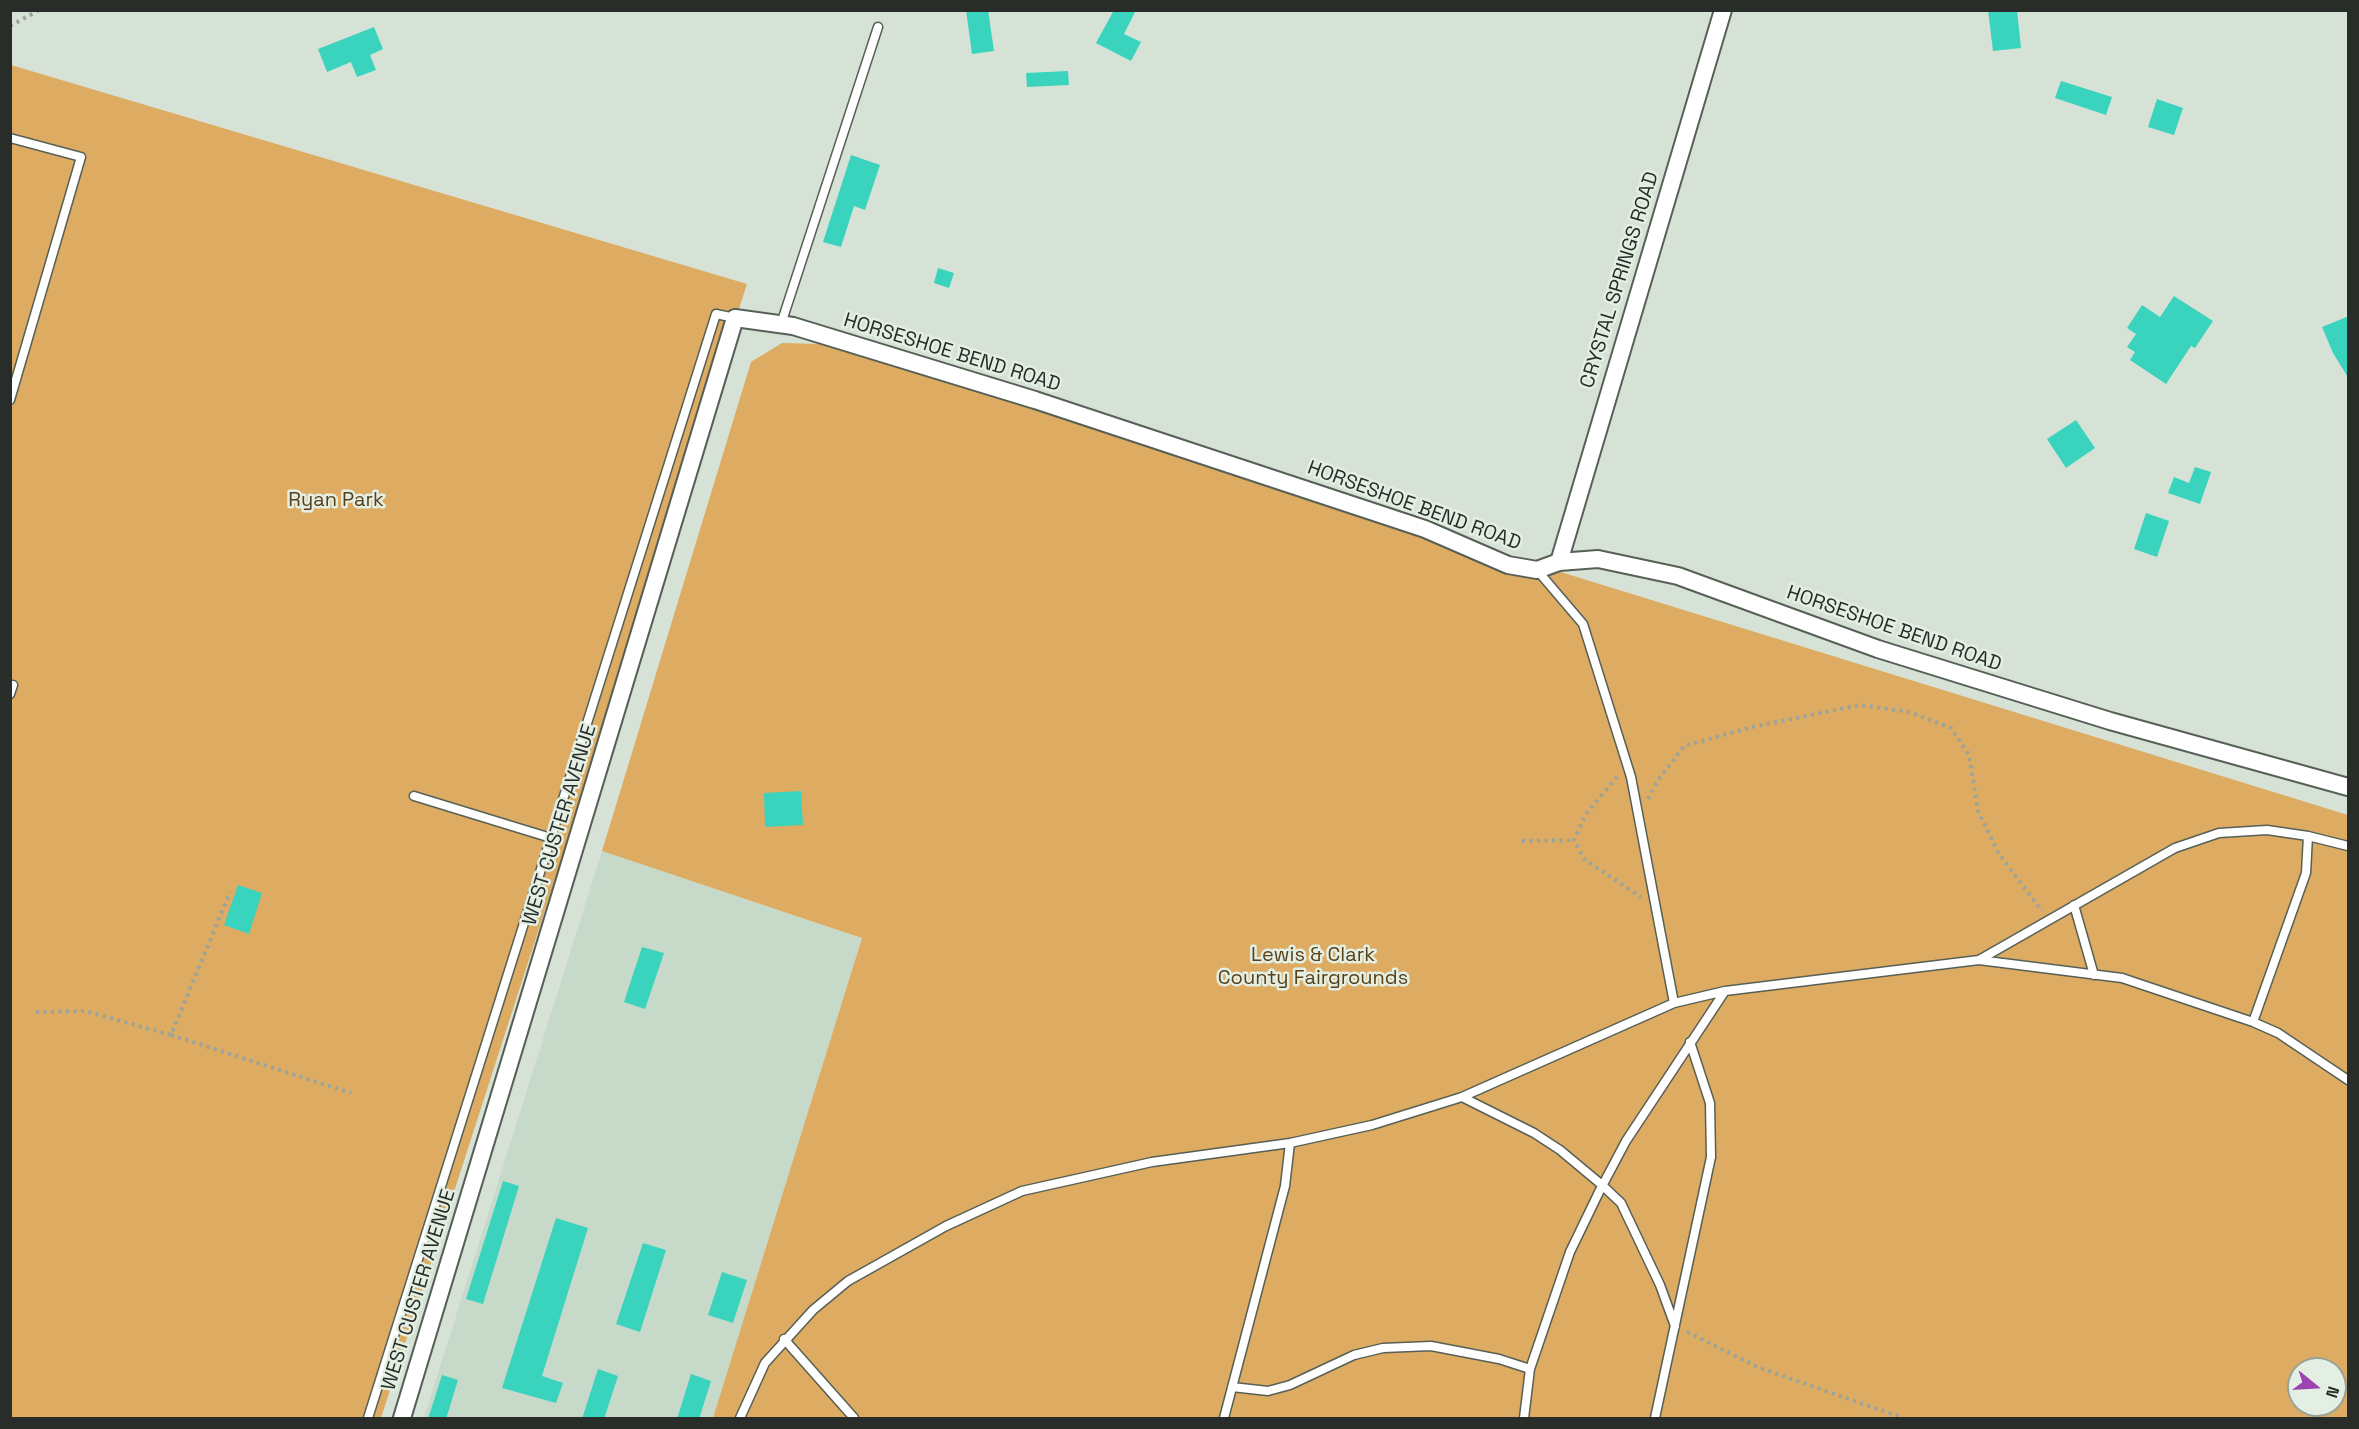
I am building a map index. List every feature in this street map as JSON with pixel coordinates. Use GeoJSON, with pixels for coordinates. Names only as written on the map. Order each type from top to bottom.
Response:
{"type":"FeatureCollection","features":[{"type":"Feature","properties":{"kind":"street","name":"CRYSTAL SPRINGS ROAD"},"geometry":{"type":"LineString","coordinates":[[1558,562],[1723,10]]}},
{"type":"Feature","properties":{"kind":"street"},"geometry":{"type":"LineString","coordinates":[[735,318],[781,324]]}},
{"type":"Feature","properties":{"kind":"street","name":"WEST CUSTER AVENUE"},"geometry":{"type":"LineString","coordinates":[[402,1419],[735,318]]}},
{"type":"Feature","properties":{"kind":"street","name":"HORSESHOE BEND ROAD"},"geometry":{"type":"LineString","coordinates":[[781,324],[1035,400],[1425,529],[1508,565],[1537,570],[1558,562],[1598,558],[1678,576],[1889,653],[2110,722],[2349,786]]}},
{"type":"Feature","properties":{"kind":"lane"},"geometry":{"type":"LineString","coordinates":[[781,324],[878,27]]}},
{"type":"Feature","properties":{"kind":"lane"},"geometry":{"type":"LineString","coordinates":[[10,138],[81,157],[10,400]]}},
{"type":"Feature","properties":{"kind":"lane"},"geometry":{"type":"LineString","coordinates":[[368,1419],[716,314],[735,318]]}},
{"type":"Feature","properties":{"kind":"lane"},"geometry":{"type":"LineString","coordinates":[[1537,570],[1583,624],[1627,765],[1639,816],[1674,1003]]}},
{"type":"Feature","properties":{"kind":"lane"},"geometry":{"type":"LineString","coordinates":[[10,685],[13,686],[10,694]]}},
{"type":"Feature","properties":{"kind":"lane"},"geometry":{"type":"LineString","coordinates":[[414,796],[551,838]]}},
{"type":"Feature","properties":{"kind":"lane"},"geometry":{"type":"LineString","coordinates":[[1979,960],[2175,848],[2219,833],[2267,830],[2308,836],[2349,846]]}},
{"type":"Feature","properties":{"kind":"lane"},"geometry":{"type":"LineString","coordinates":[[2253,1022],[2306,873],[2308,836]]}},
{"type":"Feature","properties":{"kind":"lane"},"geometry":{"type":"LineString","coordinates":[[2074,905],[2094,975]]}},
{"type":"Feature","properties":{"kind":"lane"},"geometry":{"type":"LineString","coordinates":[[740,1419],[765,1363],[784,1339],[813,1310],[848,1281],[946,1226],[1022,1191],[1152,1162],[1290,1143],[1372,1125],[1462,1097],[1674,1003],[1725,991],[1979,960],[2122,978],[2253,1022],[2278,1033],[2349,1080]]}},
{"type":"Feature","properties":{"kind":"lane"},"geometry":{"type":"LineString","coordinates":[[1524,1419],[1530,1369],[1570,1252],[1626,1141],[1725,991]]}},
{"type":"Feature","properties":{"kind":"lane"},"geometry":{"type":"LineString","coordinates":[[1655,1419],[1711,1157],[1710,1103],[1690,1042]]}},
{"type":"Feature","properties":{"kind":"lane"},"geometry":{"type":"LineString","coordinates":[[1462,1097],[1534,1133],[1560,1150],[1621,1203],[1660,1285],[1675,1327]]}},
{"type":"Feature","properties":{"kind":"lane"},"geometry":{"type":"LineString","coordinates":[[1224,1419],[1284,1186],[1290,1143]]}},
{"type":"Feature","properties":{"kind":"lane"},"geometry":{"type":"LineString","coordinates":[[784,1339],[854,1419]]}},
{"type":"Feature","properties":{"kind":"lane"},"geometry":{"type":"LineString","coordinates":[[1232,1387],[1268,1391],[1290,1385],[1354,1355],[1383,1348],[1431,1346],[1499,1359],[1530,1369]]}},
{"type":"Feature","properties":{"kind":"path"},"geometry":{"type":"LineString","coordinates":[[10,27],[39,10]]}},
{"type":"Feature","properties":{"kind":"path"},"geometry":{"type":"LineString","coordinates":[[1639,816],[1658,780],[1684,746],[1752,727],[1860,705],[1909,712],[1951,728],[1969,755],[1978,811],[1999,854],[2048,920]]}},
{"type":"Feature","properties":{"kind":"path"},"geometry":{"type":"LineString","coordinates":[[1574,840],[1586,814],[1627,765]]}},
{"type":"Feature","properties":{"kind":"path"},"geometry":{"type":"LineString","coordinates":[[1522,841],[1574,840]]}},
{"type":"Feature","properties":{"kind":"path"},"geometry":{"type":"LineString","coordinates":[[1574,840],[1584,859],[1656,908]]}},
{"type":"Feature","properties":{"kind":"path"},"geometry":{"type":"LineString","coordinates":[[171,1035],[230,892]]}},
{"type":"Feature","properties":{"kind":"path"},"geometry":{"type":"LineString","coordinates":[[36,1012],[85,1011],[171,1035],[351,1093]]}},
{"type":"Feature","properties":{"kind":"path"},"geometry":{"type":"LineString","coordinates":[[1675,1327],[1760,1368],[1903,1419]]}},
{"type":"Feature","properties":{"kind":"shaded area"},"geometry":{"type":"Polygon","coordinates":[[[602,851],[862,938],[713,1418],[424,1418],[602,851]]]}},
{"type":"Feature","properties":{"kind":"green space","name":"Ryan Park"},"geometry":{"type":"Polygon","coordinates":[[[11,65],[747,284],[381,1418],[11,1418],[11,65]]]}},
{"type":"Feature","properties":{"kind":"green space","name":"Lewis & Clark County Fairgrounds"},"geometry":{"type":"Polygon","coordinates":[[[782,343],[822,344],[2348,815],[2348,1418],[713,1418],[862,938],[602,851],[751,362],[782,343]]]}},
{"type":"Feature","properties":{"kind":"building"},"geometry":{"type":"Polygon","coordinates":[[[966,10],[988,10],[994,51],[972,54],[966,10]]]}},
{"type":"Feature","properties":{"kind":"building"},"geometry":{"type":"Polygon","coordinates":[[[1114,10],[1136,10],[1124,34],[1141,42],[1131,61],[1096,43],[1114,10]]]}},
{"type":"Feature","properties":{"kind":"building"},"geometry":{"type":"Polygon","coordinates":[[[1988,10],[2017,10],[2021,48],[1993,51],[1988,10]]]}},
{"type":"Feature","properties":{"kind":"building"},"geometry":{"type":"Polygon","coordinates":[[[374,27],[383,49],[370,55],[376,70],[357,77],[351,62],[327,72],[318,49],[374,27]]]}},
{"type":"Feature","properties":{"kind":"building"},"geometry":{"type":"Polygon","coordinates":[[[1068,71],[1069,85],[1027,87],[1026,73],[1068,71]]]}},
{"type":"Feature","properties":{"kind":"building"},"geometry":{"type":"Polygon","coordinates":[[[2061,81],[2112,97],[2106,115],[2055,98],[2061,81]]]}},
{"type":"Feature","properties":{"kind":"building"},"geometry":{"type":"Polygon","coordinates":[[[2157,99],[2183,108],[2174,135],[2148,127],[2157,99]]]}},
{"type":"Feature","properties":{"kind":"building"},"geometry":{"type":"Polygon","coordinates":[[[851,155],[880,165],[865,210],[854,206],[841,247],[823,242],[851,155]]]}},
{"type":"Feature","properties":{"kind":"building"},"geometry":{"type":"Polygon","coordinates":[[[938,268],[954,273],[949,288],[934,283],[938,268]]]}},
{"type":"Feature","properties":{"kind":"building"},"geometry":{"type":"Polygon","coordinates":[[[2174,296],[2213,321],[2195,348],[2191,346],[2166,384],[2130,360],[2135,352],[2127,347],[2136,334],[2127,328],[2142,305],[2160,317],[2174,296]]]}},
{"type":"Feature","properties":{"kind":"building"},"geometry":{"type":"Polygon","coordinates":[[[2349,316],[2349,379],[2333,353],[2322,327],[2349,316]]]}},
{"type":"Feature","properties":{"kind":"building"},"geometry":{"type":"Polygon","coordinates":[[[2076,420],[2095,448],[2066,468],[2047,439],[2076,420]]]}},
{"type":"Feature","properties":{"kind":"building"},"geometry":{"type":"Polygon","coordinates":[[[2195,467],[2211,472],[2200,504],[2168,493],[2174,477],[2189,483],[2195,467]]]}},
{"type":"Feature","properties":{"kind":"building"},"geometry":{"type":"Polygon","coordinates":[[[2146,513],[2169,521],[2157,557],[2134,549],[2146,513]]]}},
{"type":"Feature","properties":{"kind":"building"},"geometry":{"type":"Polygon","coordinates":[[[801,791],[803,825],[765,827],[764,793],[801,791]]]}},
{"type":"Feature","properties":{"kind":"building"},"geometry":{"type":"Polygon","coordinates":[[[238,885],[262,893],[249,934],[224,925],[238,885]]]}},
{"type":"Feature","properties":{"kind":"building"},"geometry":{"type":"Polygon","coordinates":[[[642,947],[664,953],[645,1009],[624,1002],[642,947]]]}},
{"type":"Feature","properties":{"kind":"building"},"geometry":{"type":"Polygon","coordinates":[[[503,1181],[519,1186],[483,1304],[466,1299],[503,1181]]]}},
{"type":"Feature","properties":{"kind":"building"},"geometry":{"type":"Polygon","coordinates":[[[556,1218],[588,1228],[542,1376],[563,1383],[556,1403],[502,1388],[556,1218]]]}},
{"type":"Feature","properties":{"kind":"building"},"geometry":{"type":"Polygon","coordinates":[[[643,1243],[666,1250],[640,1332],[616,1324],[643,1243]]]}},
{"type":"Feature","properties":{"kind":"building"},"geometry":{"type":"Polygon","coordinates":[[[722,1272],[747,1280],[733,1323],[708,1315],[722,1272]]]}},
{"type":"Feature","properties":{"kind":"building"},"geometry":{"type":"Polygon","coordinates":[[[598,1369],[618,1376],[604,1419],[582,1419],[598,1369]]]}},
{"type":"Feature","properties":{"kind":"building"},"geometry":{"type":"Polygon","coordinates":[[[691,1374],[711,1381],[699,1419],[677,1419],[691,1374]]]}},
{"type":"Feature","properties":{"kind":"building"},"geometry":{"type":"Polygon","coordinates":[[[442,1375],[458,1380],[446,1419],[428,1419],[442,1375]]]}}]}
